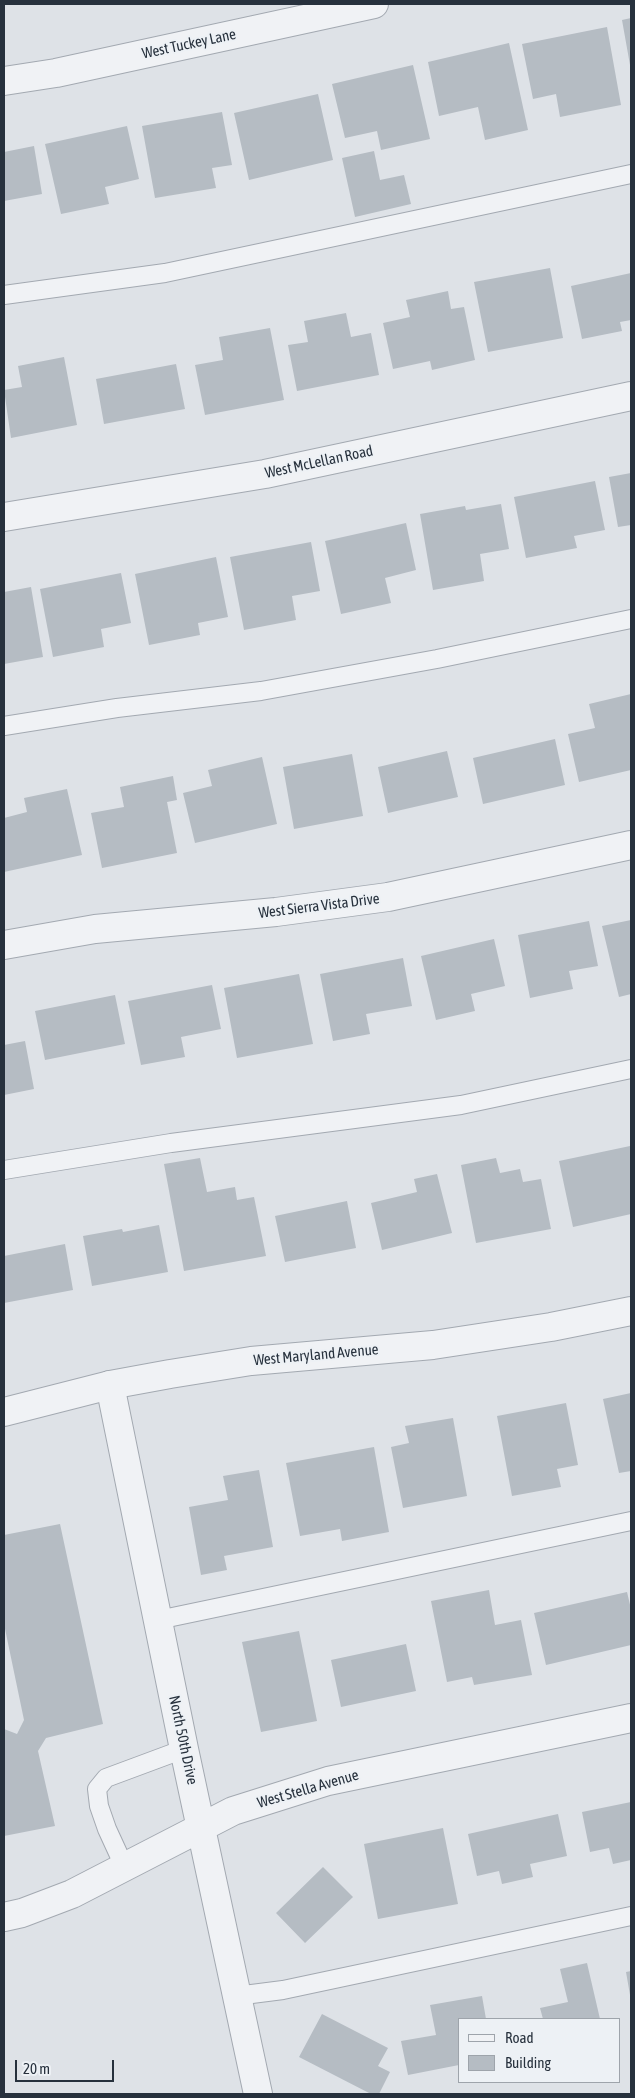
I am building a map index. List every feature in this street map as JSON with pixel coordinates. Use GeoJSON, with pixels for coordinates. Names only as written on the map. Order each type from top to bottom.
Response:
{"type":"FeatureCollection","features":[{"type":"Feature","properties":{"kind":"street","name":"West Tuckey Lane"},"geometry":{"type":"LineString","coordinates":[[4,81],[66,71],[374,4]]}},
{"type":"Feature","properties":{"kind":"street","name":"West McLellan Road"},"geometry":{"type":"LineString","coordinates":[[4,517],[265,474],[631,396]]}},
{"type":"Feature","properties":{"kind":"street","name":"West Sierra Vista Drive"},"geometry":{"type":"LineString","coordinates":[[4,945],[95,929],[276,912],[388,897],[631,845]]}},
{"type":"Feature","properties":{"kind":"street","name":"West Maryland Avenue"},"geometry":{"type":"LineString","coordinates":[[4,1412],[110,1385],[251,1361],[433,1345],[551,1327],[631,1311]]}},
{"type":"Feature","properties":{"kind":"street","name":"North 50th Drive"},"geometry":{"type":"LineString","coordinates":[[110,1385],[200,1828],[258,2094]]}},
{"type":"Feature","properties":{"kind":"street","name":"West Stella Avenue"},"geometry":{"type":"LineString","coordinates":[[4,1917],[22,1913],[72,1894],[233,1811],[328,1781],[631,1718]]}},
{"type":"Feature","properties":{"kind":"lane"},"geometry":{"type":"LineString","coordinates":[[4,295],[165,273],[631,174]]}},
{"type":"Feature","properties":{"kind":"lane"},"geometry":{"type":"LineString","coordinates":[[4,726],[118,708],[261,691],[437,659],[631,619]]}},
{"type":"Feature","properties":{"kind":"lane"},"geometry":{"type":"LineString","coordinates":[[4,1170],[171,1143],[461,1105],[631,1069]]}},
{"type":"Feature","properties":{"kind":"lane"},"geometry":{"type":"LineString","coordinates":[[158,1620],[631,1521]]}},
{"type":"Feature","properties":{"kind":"lane"},"geometry":{"type":"LineString","coordinates":[[124,1866],[107,1829],[99,1806],[97,1789],[106,1778],[184,1749]]}},
{"type":"Feature","properties":{"kind":"lane"},"geometry":{"type":"LineString","coordinates":[[236,1996],[283,1990],[631,1916]]}},
{"type":"Feature","properties":{"kind":"building"},"geometry":{"type":"Polygon","coordinates":[[[631,18],[631,65],[630,65],[622,20],[631,18]]]}},
{"type":"Feature","properties":{"kind":"building"},"geometry":{"type":"Polygon","coordinates":[[[607,27],[621,105],[560,117],[556,94],[533,99],[522,44],[607,27]]]}},
{"type":"Feature","properties":{"kind":"building"},"geometry":{"type":"Polygon","coordinates":[[[509,43],[528,130],[485,140],[478,107],[439,116],[428,62],[509,43]]]}},
{"type":"Feature","properties":{"kind":"building"},"geometry":{"type":"Polygon","coordinates":[[[413,65],[430,139],[381,150],[377,131],[345,138],[332,84],[413,65]]]}},
{"type":"Feature","properties":{"kind":"building"},"geometry":{"type":"Polygon","coordinates":[[[318,94],[333,160],[249,180],[234,113],[318,94]]]}},
{"type":"Feature","properties":{"kind":"building"},"geometry":{"type":"Polygon","coordinates":[[[222,112],[232,165],[212,168],[216,188],[155,198],[142,126],[222,112]]]}},
{"type":"Feature","properties":{"kind":"building"},"geometry":{"type":"Polygon","coordinates":[[[127,126],[139,179],[105,187],[109,204],[61,214],[45,144],[127,126]]]}},
{"type":"Feature","properties":{"kind":"building"},"geometry":{"type":"Polygon","coordinates":[[[34,146],[42,194],[4,201],[4,152],[34,146]]]}},
{"type":"Feature","properties":{"kind":"building"},"geometry":{"type":"Polygon","coordinates":[[[374,151],[380,180],[404,175],[411,204],[355,217],[342,158],[374,151]]]}},
{"type":"Feature","properties":{"kind":"building"},"geometry":{"type":"Polygon","coordinates":[[[550,268],[563,338],[488,352],[474,282],[550,268]]]}},
{"type":"Feature","properties":{"kind":"building"},"geometry":{"type":"Polygon","coordinates":[[[631,273],[631,320],[620,322],[622,331],[582,339],[571,286],[631,273]]]}},
{"type":"Feature","properties":{"kind":"building"},"geometry":{"type":"Polygon","coordinates":[[[448,291],[451,309],[464,307],[475,360],[432,370],[430,361],[393,369],[383,323],[410,317],[406,300],[448,291]]]}},
{"type":"Feature","properties":{"kind":"building"},"geometry":{"type":"Polygon","coordinates":[[[346,313],[351,337],[371,333],[379,375],[297,391],[288,345],[308,342],[304,321],[346,313]]]}},
{"type":"Feature","properties":{"kind":"building"},"geometry":{"type":"Polygon","coordinates":[[[270,328],[284,400],[205,415],[195,365],[223,360],[219,337],[270,328]]]}},
{"type":"Feature","properties":{"kind":"building"},"geometry":{"type":"Polygon","coordinates":[[[64,357],[77,425],[11,438],[4,390],[22,387],[18,366],[64,357]]]}},
{"type":"Feature","properties":{"kind":"building"},"geometry":{"type":"Polygon","coordinates":[[[176,364],[185,409],[104,424],[96,379],[176,364]]]}},
{"type":"Feature","properties":{"kind":"building"},"geometry":{"type":"Polygon","coordinates":[[[631,473],[631,525],[618,527],[609,477],[631,473]]]}},
{"type":"Feature","properties":{"kind":"building"},"geometry":{"type":"Polygon","coordinates":[[[595,481],[605,530],[574,536],[577,548],[526,558],[514,497],[595,481]]]}},
{"type":"Feature","properties":{"kind":"building"},"geometry":{"type":"Polygon","coordinates":[[[501,504],[509,549],[480,554],[484,581],[433,590],[420,514],[465,506],[466,510],[501,504]]]}},
{"type":"Feature","properties":{"kind":"building"},"geometry":{"type":"Polygon","coordinates":[[[406,523],[416,570],[385,578],[391,603],[341,614],[325,541],[406,523]]]}},
{"type":"Feature","properties":{"kind":"building"},"geometry":{"type":"Polygon","coordinates":[[[311,542],[320,591],[292,596],[296,620],[244,630],[230,557],[311,542]]]}},
{"type":"Feature","properties":{"kind":"building"},"geometry":{"type":"Polygon","coordinates":[[[216,557],[228,617],[198,623],[200,635],[149,645],[135,574],[216,557]]]}},
{"type":"Feature","properties":{"kind":"building"},"geometry":{"type":"Polygon","coordinates":[[[121,573],[131,623],[101,629],[104,647],[53,657],[40,589],[121,573]]]}},
{"type":"Feature","properties":{"kind":"building"},"geometry":{"type":"Polygon","coordinates":[[[31,587],[43,657],[4,664],[4,592],[31,587]]]}},
{"type":"Feature","properties":{"kind":"building"},"geometry":{"type":"Polygon","coordinates":[[[631,694],[631,770],[579,782],[568,734],[595,728],[589,704],[631,694]]]}},
{"type":"Feature","properties":{"kind":"building"},"geometry":{"type":"Polygon","coordinates":[[[555,739],[565,785],[483,804],[473,758],[555,739]]]}},
{"type":"Feature","properties":{"kind":"building"},"geometry":{"type":"Polygon","coordinates":[[[447,751],[458,797],[388,813],[378,767],[447,751]]]}},
{"type":"Feature","properties":{"kind":"building"},"geometry":{"type":"Polygon","coordinates":[[[352,754],[363,816],[294,829],[283,767],[352,754]]]}},
{"type":"Feature","properties":{"kind":"building"},"geometry":{"type":"Polygon","coordinates":[[[262,757],[277,824],[195,843],[183,793],[212,786],[208,770],[262,757]]]}},
{"type":"Feature","properties":{"kind":"building"},"geometry":{"type":"Polygon","coordinates":[[[173,776],[177,800],[167,802],[177,853],[102,868],[91,813],[124,807],[120,787],[173,776]]]}},
{"type":"Feature","properties":{"kind":"building"},"geometry":{"type":"Polygon","coordinates":[[[67,789],[82,855],[4,872],[4,818],[27,812],[24,798],[67,789]]]}},
{"type":"Feature","properties":{"kind":"building"},"geometry":{"type":"Polygon","coordinates":[[[631,920],[631,994],[619,997],[602,926],[631,920]]]}},
{"type":"Feature","properties":{"kind":"building"},"geometry":{"type":"Polygon","coordinates":[[[589,921],[598,966],[569,971],[573,989],[530,998],[518,935],[589,921]]]}},
{"type":"Feature","properties":{"kind":"building"},"geometry":{"type":"Polygon","coordinates":[[[494,939],[505,986],[471,994],[475,1011],[436,1020],[421,956],[494,939]]]}},
{"type":"Feature","properties":{"kind":"building"},"geometry":{"type":"Polygon","coordinates":[[[403,958],[412,1006],[366,1014],[370,1034],[333,1041],[320,974],[403,958]]]}},
{"type":"Feature","properties":{"kind":"building"},"geometry":{"type":"Polygon","coordinates":[[[299,974],[313,1044],[237,1058],[224,988],[299,974]]]}},
{"type":"Feature","properties":{"kind":"building"},"geometry":{"type":"Polygon","coordinates":[[[212,985],[221,1029],[181,1037],[185,1057],[141,1065],[128,1001],[212,985]]]}},
{"type":"Feature","properties":{"kind":"building"},"geometry":{"type":"Polygon","coordinates":[[[115,995],[125,1044],[45,1060],[35,1011],[115,995]]]}},
{"type":"Feature","properties":{"kind":"building"},"geometry":{"type":"Polygon","coordinates":[[[25,1041],[34,1089],[4,1095],[4,1045],[25,1041]]]}},
{"type":"Feature","properties":{"kind":"building"},"geometry":{"type":"Polygon","coordinates":[[[630,1146],[631,1214],[573,1227],[559,1161],[630,1146]]]}},
{"type":"Feature","properties":{"kind":"building"},"geometry":{"type":"Polygon","coordinates":[[[200,1158],[207,1192],[235,1187],[237,1200],[254,1197],[266,1256],[184,1271],[164,1164],[200,1158]]]}},
{"type":"Feature","properties":{"kind":"building"},"geometry":{"type":"Polygon","coordinates":[[[496,1158],[500,1173],[520,1169],[523,1182],[541,1179],[551,1229],[476,1243],[461,1165],[496,1158]]]}},
{"type":"Feature","properties":{"kind":"building"},"geometry":{"type":"Polygon","coordinates":[[[437,1174],[452,1233],[382,1250],[371,1203],[417,1192],[414,1179],[437,1174]]]}},
{"type":"Feature","properties":{"kind":"building"},"geometry":{"type":"Polygon","coordinates":[[[347,1201],[356,1248],[285,1262],[275,1216],[347,1201]]]}},
{"type":"Feature","properties":{"kind":"building"},"geometry":{"type":"Polygon","coordinates":[[[159,1225],[168,1272],[92,1286],[83,1236],[122,1229],[123,1232],[159,1225]]]}},
{"type":"Feature","properties":{"kind":"building"},"geometry":{"type":"Polygon","coordinates":[[[65,1244],[73,1290],[4,1303],[4,1256],[65,1244]]]}},
{"type":"Feature","properties":{"kind":"building"},"geometry":{"type":"Polygon","coordinates":[[[631,1393],[631,1471],[619,1473],[603,1399],[631,1393]]]}},
{"type":"Feature","properties":{"kind":"building"},"geometry":{"type":"Polygon","coordinates":[[[566,1403],[578,1465],[557,1469],[561,1487],[512,1496],[497,1416],[566,1403]]]}},
{"type":"Feature","properties":{"kind":"building"},"geometry":{"type":"Polygon","coordinates":[[[453,1418],[467,1496],[403,1508],[391,1447],[409,1443],[405,1426],[453,1418]]]}},
{"type":"Feature","properties":{"kind":"building"},"geometry":{"type":"Polygon","coordinates":[[[374,1447],[389,1532],[342,1541],[340,1529],[300,1536],[286,1463],[374,1447]]]}},
{"type":"Feature","properties":{"kind":"building"},"geometry":{"type":"Polygon","coordinates":[[[259,1470],[273,1547],[224,1556],[227,1570],[201,1575],[189,1507],[228,1500],[223,1476],[259,1470]]]}},
{"type":"Feature","properties":{"kind":"building"},"geometry":{"type":"Polygon","coordinates":[[[60,1524],[103,1724],[46,1738],[38,1751],[55,1826],[4,1836],[4,1729],[17,1734],[24,1720],[4,1624],[4,1535],[60,1524]]]}},
{"type":"Feature","properties":{"kind":"building"},"geometry":{"type":"Polygon","coordinates":[[[489,1590],[495,1625],[521,1620],[532,1675],[474,1685],[472,1677],[447,1682],[431,1601],[489,1590]]]}},
{"type":"Feature","properties":{"kind":"building"},"geometry":{"type":"Polygon","coordinates":[[[627,1592],[631,1609],[631,1645],[546,1665],[534,1613],[627,1592]]]}},
{"type":"Feature","properties":{"kind":"building"},"geometry":{"type":"Polygon","coordinates":[[[299,1631],[317,1721],[261,1732],[242,1642],[299,1631]]]}},
{"type":"Feature","properties":{"kind":"building"},"geometry":{"type":"Polygon","coordinates":[[[406,1644],[416,1691],[341,1707],[331,1660],[406,1644]]]}},
{"type":"Feature","properties":{"kind":"building"},"geometry":{"type":"Polygon","coordinates":[[[631,1802],[631,1860],[613,1864],[609,1848],[590,1852],[582,1812],[631,1802]]]}},
{"type":"Feature","properties":{"kind":"building"},"geometry":{"type":"Polygon","coordinates":[[[558,1814],[567,1856],[530,1864],[533,1877],[502,1884],[499,1871],[477,1876],[468,1834],[558,1814]]]}},
{"type":"Feature","properties":{"kind":"building"},"geometry":{"type":"Polygon","coordinates":[[[443,1828],[458,1904],[378,1919],[364,1844],[443,1828]]]}},
{"type":"Feature","properties":{"kind":"building"},"geometry":{"type":"Polygon","coordinates":[[[323,1867],[353,1897],[305,1943],[276,1913],[323,1867]]]}},
{"type":"Feature","properties":{"kind":"building"},"geometry":{"type":"Polygon","coordinates":[[[587,1963],[600,2018],[543,2018],[540,2008],[568,2002],[560,1969],[587,1963]]]}},
{"type":"Feature","properties":{"kind":"building"},"geometry":{"type":"Polygon","coordinates":[[[631,1971],[631,1995],[630,1995],[626,1972],[631,1971]]]}},
{"type":"Feature","properties":{"kind":"building"},"geometry":{"type":"Polygon","coordinates":[[[482,1996],[486,2018],[458,2018],[458,2065],[408,2075],[401,2041],[436,2035],[430,2005],[482,1996]]]}},
{"type":"Feature","properties":{"kind":"building"},"geometry":{"type":"Polygon","coordinates":[[[322,2014],[388,2048],[378,2066],[390,2072],[379,2094],[371,2094],[299,2057],[322,2014]]]}}]}
